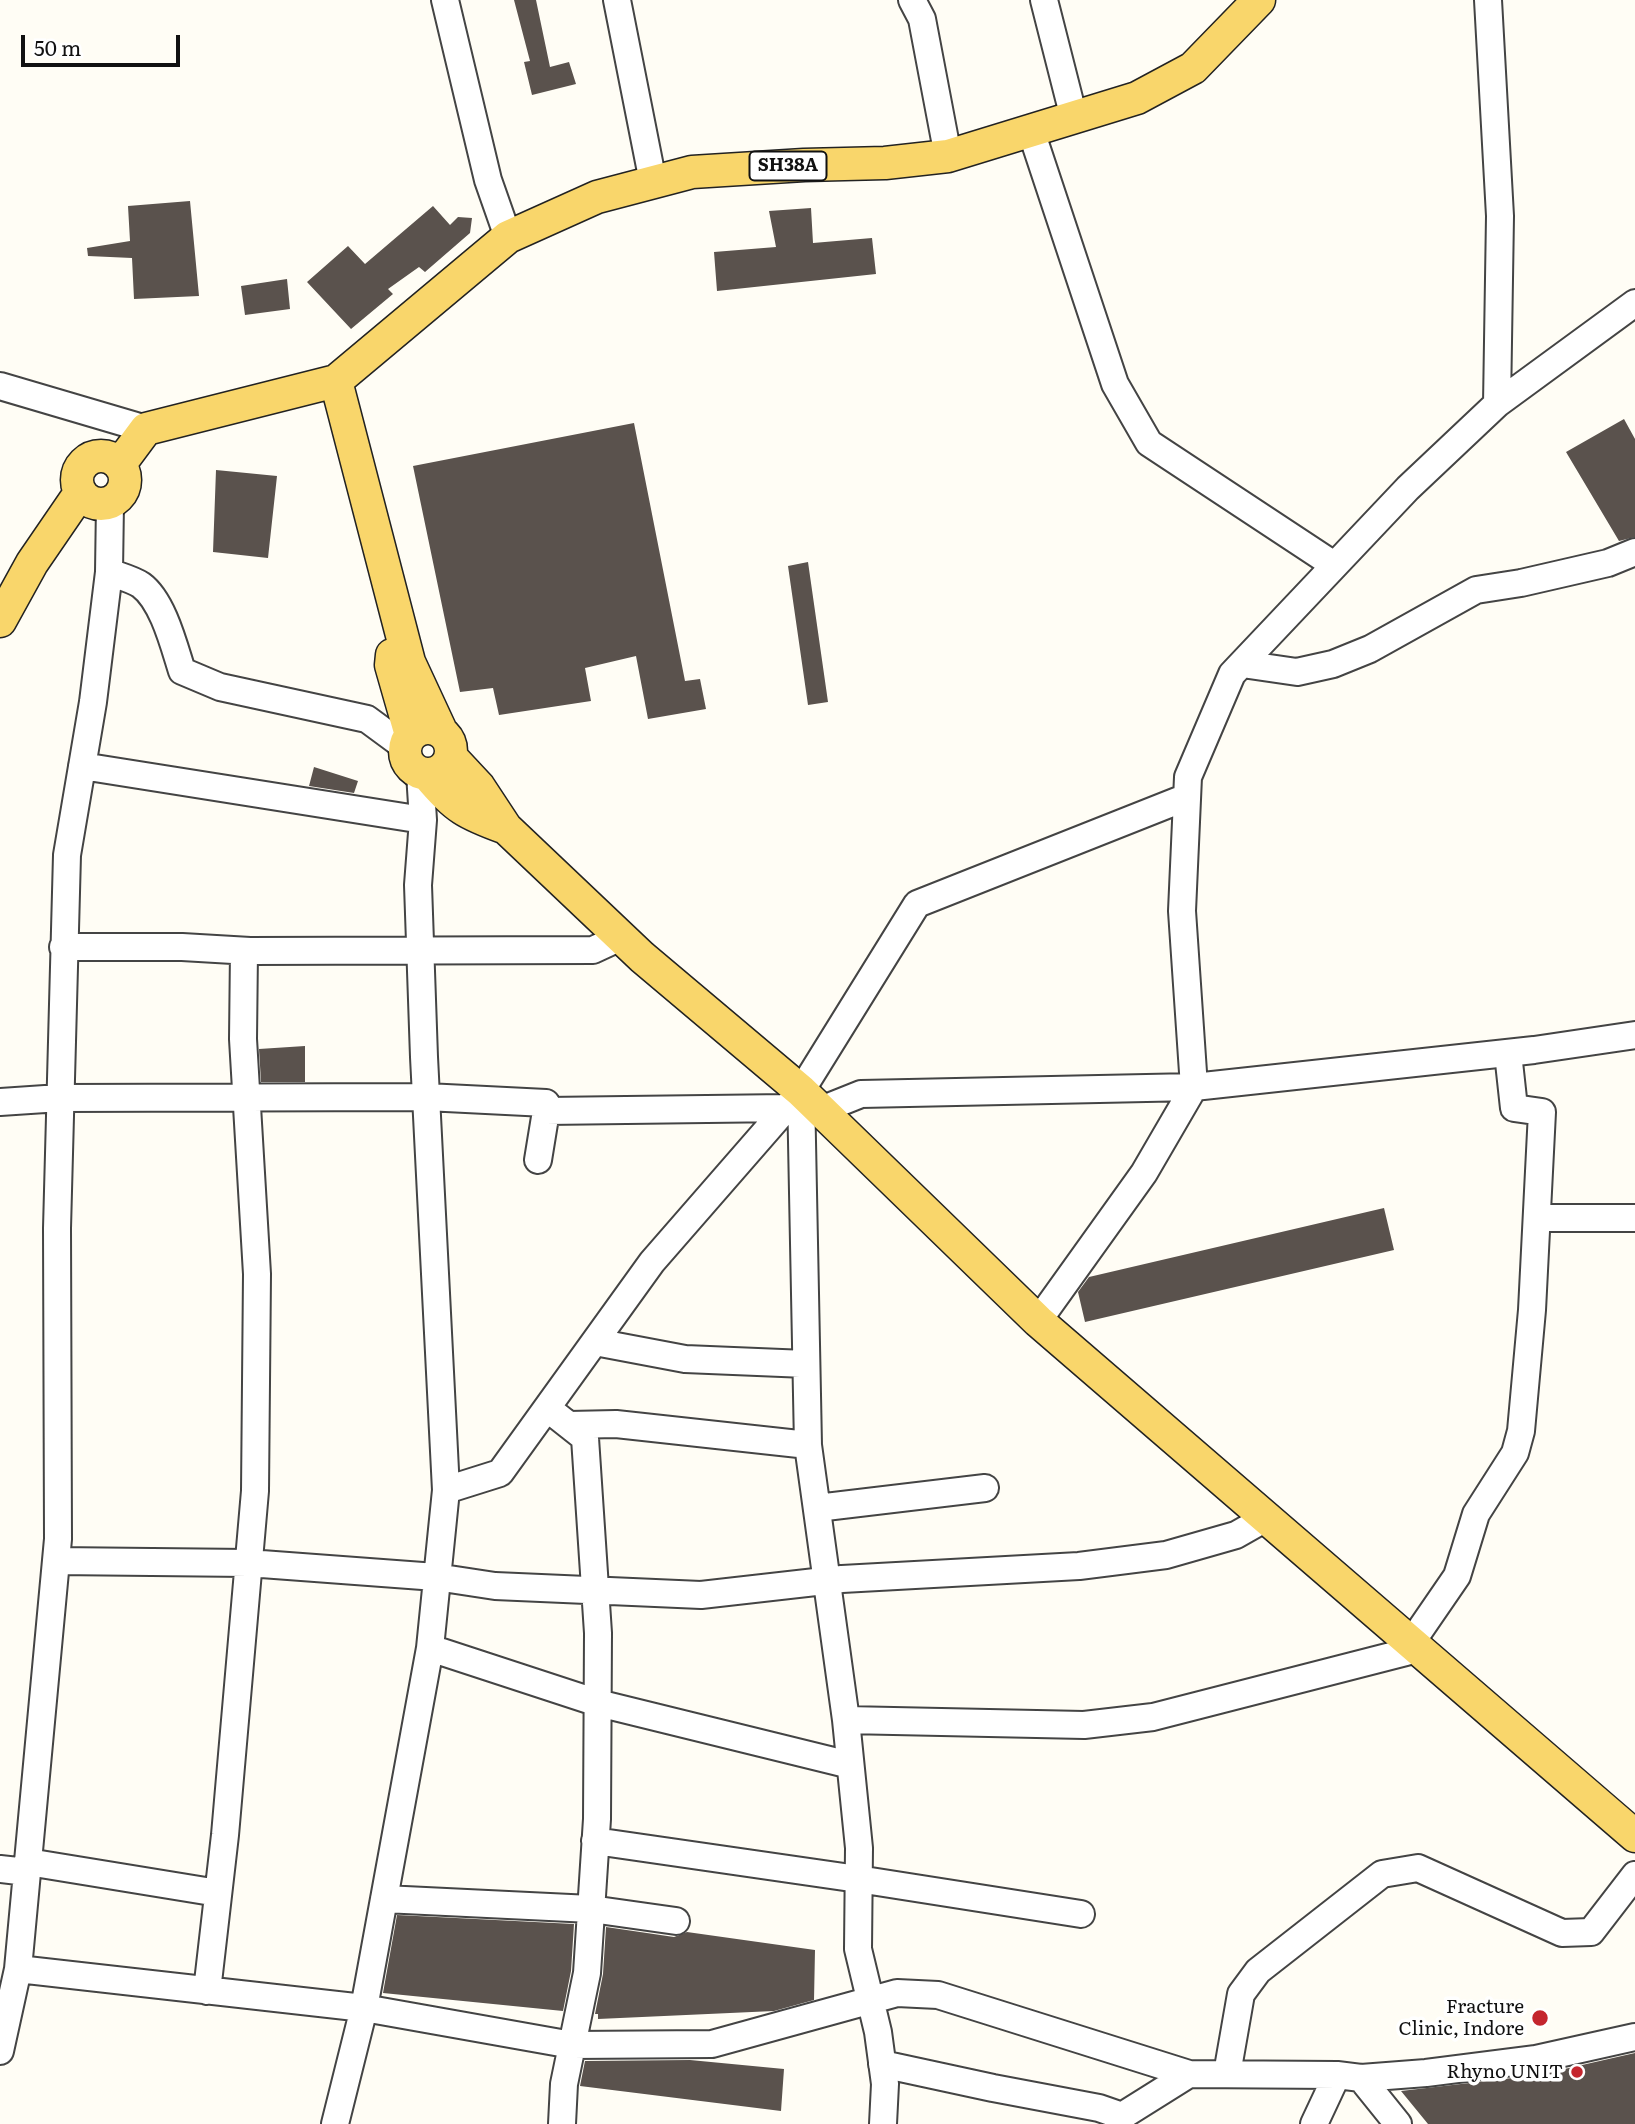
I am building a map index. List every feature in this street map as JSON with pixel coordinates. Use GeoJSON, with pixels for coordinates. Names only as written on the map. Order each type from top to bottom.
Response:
{"type":"FeatureCollection","features":[{"type":"Feature","properties":{"kind":"main road","name":"SH38A"},"geometry":{"type":"LineString","coordinates":[[336,381],[508,237],[597,197],[692,172],[885,163],[948,156],[1137,98],[1193,68],[1259,0]]}},
{"type":"Feature","properties":{"kind":"main road"},"geometry":{"type":"LineString","coordinates":[[120,464],[146,429],[336,381],[394,604],[391,666],[426,753],[479,787],[506,828],[1038,1321],[1635,1836]]}},
{"type":"Feature","properties":{"kind":"main road"},"geometry":{"type":"LineString","coordinates":[[102,456],[120,464],[126,478],[125,486],[117,499],[104,505],[90,502],[80,494],[77,475],[79,468],[89,459],[102,456]]}},
{"type":"Feature","properties":{"kind":"main road"},"geometry":{"type":"LineString","coordinates":[[0,621],[32,563],[80,494]]}},
{"type":"Feature","properties":{"kind":"street"},"geometry":{"type":"LineString","coordinates":[[444,0],[488,180],[508,237]]}},
{"type":"Feature","properties":{"kind":"street"},"geometry":{"type":"LineString","coordinates":[[617,0],[653,182]]}},
{"type":"Feature","properties":{"kind":"street"},"geometry":{"type":"LineString","coordinates":[[912,0],[922,19],[948,156]]}},
{"type":"Feature","properties":{"kind":"street"},"geometry":{"type":"LineString","coordinates":[[1044,0],[1074,118]]}},
{"type":"Feature","properties":{"kind":"street"},"geometry":{"type":"LineString","coordinates":[[1488,0],[1500,216],[1497,404]]}},
{"type":"Feature","properties":{"kind":"street"},"geometry":{"type":"LineString","coordinates":[[1031,131],[1115,384],[1149,443],[1334,565]]}},
{"type":"Feature","properties":{"kind":"street"},"geometry":{"type":"LineString","coordinates":[[1038,1321],[1144,1174],[1194,1087],[1182,911],[1188,777],[1232,674],[1408,488],[1497,404],[1635,303]]}},
{"type":"Feature","properties":{"kind":"street"},"geometry":{"type":"LineString","coordinates":[[0,386],[146,429]]}},
{"type":"Feature","properties":{"kind":"street"},"geometry":{"type":"LineString","coordinates":[[0,2051],[6,1967],[27,1867],[58,1539],[57,1228],[67,855],[93,702],[109,572],[110,503]]}},
{"type":"Feature","properties":{"kind":"street"},"geometry":{"type":"LineString","coordinates":[[1242,664],[1297,672],[1333,664],[1370,649],[1476,590],[1583,569],[1635,552]]}},
{"type":"Feature","properties":{"kind":"street"},"geometry":{"type":"LineString","coordinates":[[109,572],[141,585],[157,604],[170,634],[181,671],[220,687],[367,719],[426,753],[418,885],[446,1490],[430,1648],[364,2008],[335,2124]]}},
{"type":"Feature","properties":{"kind":"street"},"geometry":{"type":"LineString","coordinates":[[82,766],[423,820]]}},
{"type":"Feature","properties":{"kind":"street"},"geometry":{"type":"LineString","coordinates":[[446,1490],[500,1473],[652,1262],[803,1103],[917,904],[1187,797]]}},
{"type":"Feature","properties":{"kind":"street"},"geometry":{"type":"LineString","coordinates":[[63,947],[593,950],[621,937]]}},
{"type":"Feature","properties":{"kind":"street"},"geometry":{"type":"LineString","coordinates":[[208,1990],[255,1491],[257,1274],[243,1039],[244,950]]}},
{"type":"Feature","properties":{"kind":"street"},"geometry":{"type":"LineString","coordinates":[[538,1160],[546,1111],[803,1103],[861,1094],[1194,1087],[1508,1053],[1635,1035]]}},
{"type":"Feature","properties":{"kind":"street"},"geometry":{"type":"LineString","coordinates":[[846,1720],[1084,1725],[1153,1717],[1415,1646],[1457,1576],[1476,1514],[1515,1453],[1521,1431],[1532,1310],[1542,1112],[1514,1108],[1508,1053]]}},
{"type":"Feature","properties":{"kind":"street"},"geometry":{"type":"LineString","coordinates":[[0,1102],[60,1098],[426,1097],[546,1104]]}},
{"type":"Feature","properties":{"kind":"street"},"geometry":{"type":"LineString","coordinates":[[803,1103],[808,1445],[846,1720],[859,1848],[858,1949],[872,1999],[885,2084],[883,2124]]}},
{"type":"Feature","properties":{"kind":"street"},"geometry":{"type":"LineString","coordinates":[[1536,1218],[1635,1218]]}},
{"type":"Feature","properties":{"kind":"street"},"geometry":{"type":"LineString","coordinates":[[595,1342],[685,1359],[806,1364]]}},
{"type":"Feature","properties":{"kind":"street"},"geometry":{"type":"LineString","coordinates":[[547,1408],[585,1438],[598,1633],[595,1841],[587,1973],[564,2084],[562,2124]]}},
{"type":"Feature","properties":{"kind":"street"},"geometry":{"type":"LineString","coordinates":[[569,1425],[616,1424],[808,1445]]}},
{"type":"Feature","properties":{"kind":"street"},"geometry":{"type":"LineString","coordinates":[[817,1508],[985,1488]]}},
{"type":"Feature","properties":{"kind":"street"},"geometry":{"type":"LineString","coordinates":[[56,1561],[248,1563],[436,1577],[495,1586],[701,1595],[827,1580],[1079,1566],[1166,1555],[1236,1535],[1266,1518]]}},
{"type":"Feature","properties":{"kind":"street"},"geometry":{"type":"LineString","coordinates":[[430,1648],[598,1703],[850,1765]]}},
{"type":"Feature","properties":{"kind":"street"},"geometry":{"type":"LineString","coordinates":[[595,1841],[1081,1914]]}},
{"type":"Feature","properties":{"kind":"street"},"geometry":{"type":"LineString","coordinates":[[0,1869],[27,1867],[218,1893]]}},
{"type":"Feature","properties":{"kind":"street"},"geometry":{"type":"LineString","coordinates":[[1227,2074],[1241,1994],[1258,1971],[1382,1874],[1418,1868],[1562,1933],[1591,1932],[1635,1875]]}},
{"type":"Feature","properties":{"kind":"street"},"geometry":{"type":"LineString","coordinates":[[384,1899],[591,1909],[676,1921]]}},
{"type":"Feature","properties":{"kind":"street"},"geometry":{"type":"LineString","coordinates":[[6,1967],[364,2008],[572,2045],[712,2044],[897,1993],[938,1995],[1189,2074],[1349,2076],[1426,2073],[1536,2059],[1635,2037]]}},
{"type":"Feature","properties":{"kind":"street"},"geometry":{"type":"LineString","coordinates":[[882,2064],[993,2088],[1095,2116],[1122,2116],[1189,2074]]}},
{"type":"Feature","properties":{"kind":"street"},"geometry":{"type":"LineString","coordinates":[[1314,2124],[1349,2076]]}},
{"type":"Feature","properties":{"kind":"street"},"geometry":{"type":"LineString","coordinates":[[1349,2076],[1398,2124]]}},
{"type":"Feature","properties":{"kind":"building"},"geometry":{"type":"Polygon","coordinates":[[[514,0],[536,0],[550,67],[569,62],[576,84],[532,95],[524,62],[530,61],[514,0]]]}},
{"type":"Feature","properties":{"kind":"building"},"geometry":{"type":"Polygon","coordinates":[[[190,201],[199,296],[134,299],[132,258],[88,256],[87,248],[130,241],[128,206],[190,201]]]}},
{"type":"Feature","properties":{"kind":"building"},"geometry":{"type":"Polygon","coordinates":[[[433,206],[450,225],[458,217],[472,218],[470,233],[425,272],[419,267],[388,289],[393,294],[351,329],[307,282],[348,246],[365,264],[433,206]]]}},
{"type":"Feature","properties":{"kind":"building"},"geometry":{"type":"Polygon","coordinates":[[[811,208],[813,243],[872,238],[876,274],[717,291],[714,252],[776,247],[769,211],[811,208]]]}},
{"type":"Feature","properties":{"kind":"building"},"geometry":{"type":"Polygon","coordinates":[[[287,279],[290,309],[245,315],[241,286],[287,279]]]}},
{"type":"Feature","properties":{"kind":"building"},"geometry":{"type":"Polygon","coordinates":[[[1624,419],[1635,439],[1635,537],[1619,541],[1566,452],[1624,419]]]}},
{"type":"Feature","properties":{"kind":"building"},"geometry":{"type":"Polygon","coordinates":[[[634,423],[685,681],[700,679],[706,709],[648,719],[636,656],[585,668],[591,701],[499,715],[493,688],[460,692],[413,466],[634,423]]]}},
{"type":"Feature","properties":{"kind":"building"},"geometry":{"type":"Polygon","coordinates":[[[216,470],[277,476],[268,558],[213,552],[216,470]]]}},
{"type":"Feature","properties":{"kind":"building"},"geometry":{"type":"Polygon","coordinates":[[[808,562],[828,702],[808,705],[788,566],[808,562]]]}},
{"type":"Feature","properties":{"kind":"building"},"geometry":{"type":"Polygon","coordinates":[[[314,767],[358,781],[354,793],[309,786],[314,767]]]}},
{"type":"Feature","properties":{"kind":"building"},"geometry":{"type":"Polygon","coordinates":[[[305,1046],[305,1082],[261,1082],[259,1049],[305,1046]]]}},
{"type":"Feature","properties":{"kind":"building"},"geometry":{"type":"Polygon","coordinates":[[[1384,1208],[1394,1250],[1085,1322],[1078,1292],[1089,1277],[1384,1208]]]}},
{"type":"Feature","properties":{"kind":"building"},"geometry":{"type":"Polygon","coordinates":[[[397,1915],[574,1924],[571,1971],[563,2011],[383,1993],[397,1915]]]}},
{"type":"Feature","properties":{"kind":"building"},"geometry":{"type":"Polygon","coordinates":[[[606,1927],[674,1937],[687,1932],[815,1950],[814,2000],[774,2011],[598,2019],[598,2014],[595,2014],[603,1974],[606,1927]]]}},
{"type":"Feature","properties":{"kind":"building","name":"Rhyno UNIT"},"geometry":{"type":"Polygon","coordinates":[[[1635,2053],[1635,2124],[1428,2124],[1401,2091],[1538,2075],[1635,2053]]]}},
{"type":"Feature","properties":{"kind":"building"},"geometry":{"type":"Polygon","coordinates":[[[690,2060],[784,2069],[781,2111],[580,2086],[585,2061],[690,2060]]]}},
{"type":"Feature","properties":{"kind":"place","name":"Fracture Clinic, Indore"},"geometry":{"type":"Point","coordinates":[1540,2018]}},
{"type":"Feature","properties":{"kind":"place","name":"Rhyno UNIT"},"geometry":{"type":"Point","coordinates":[1577,2072]}}]}
